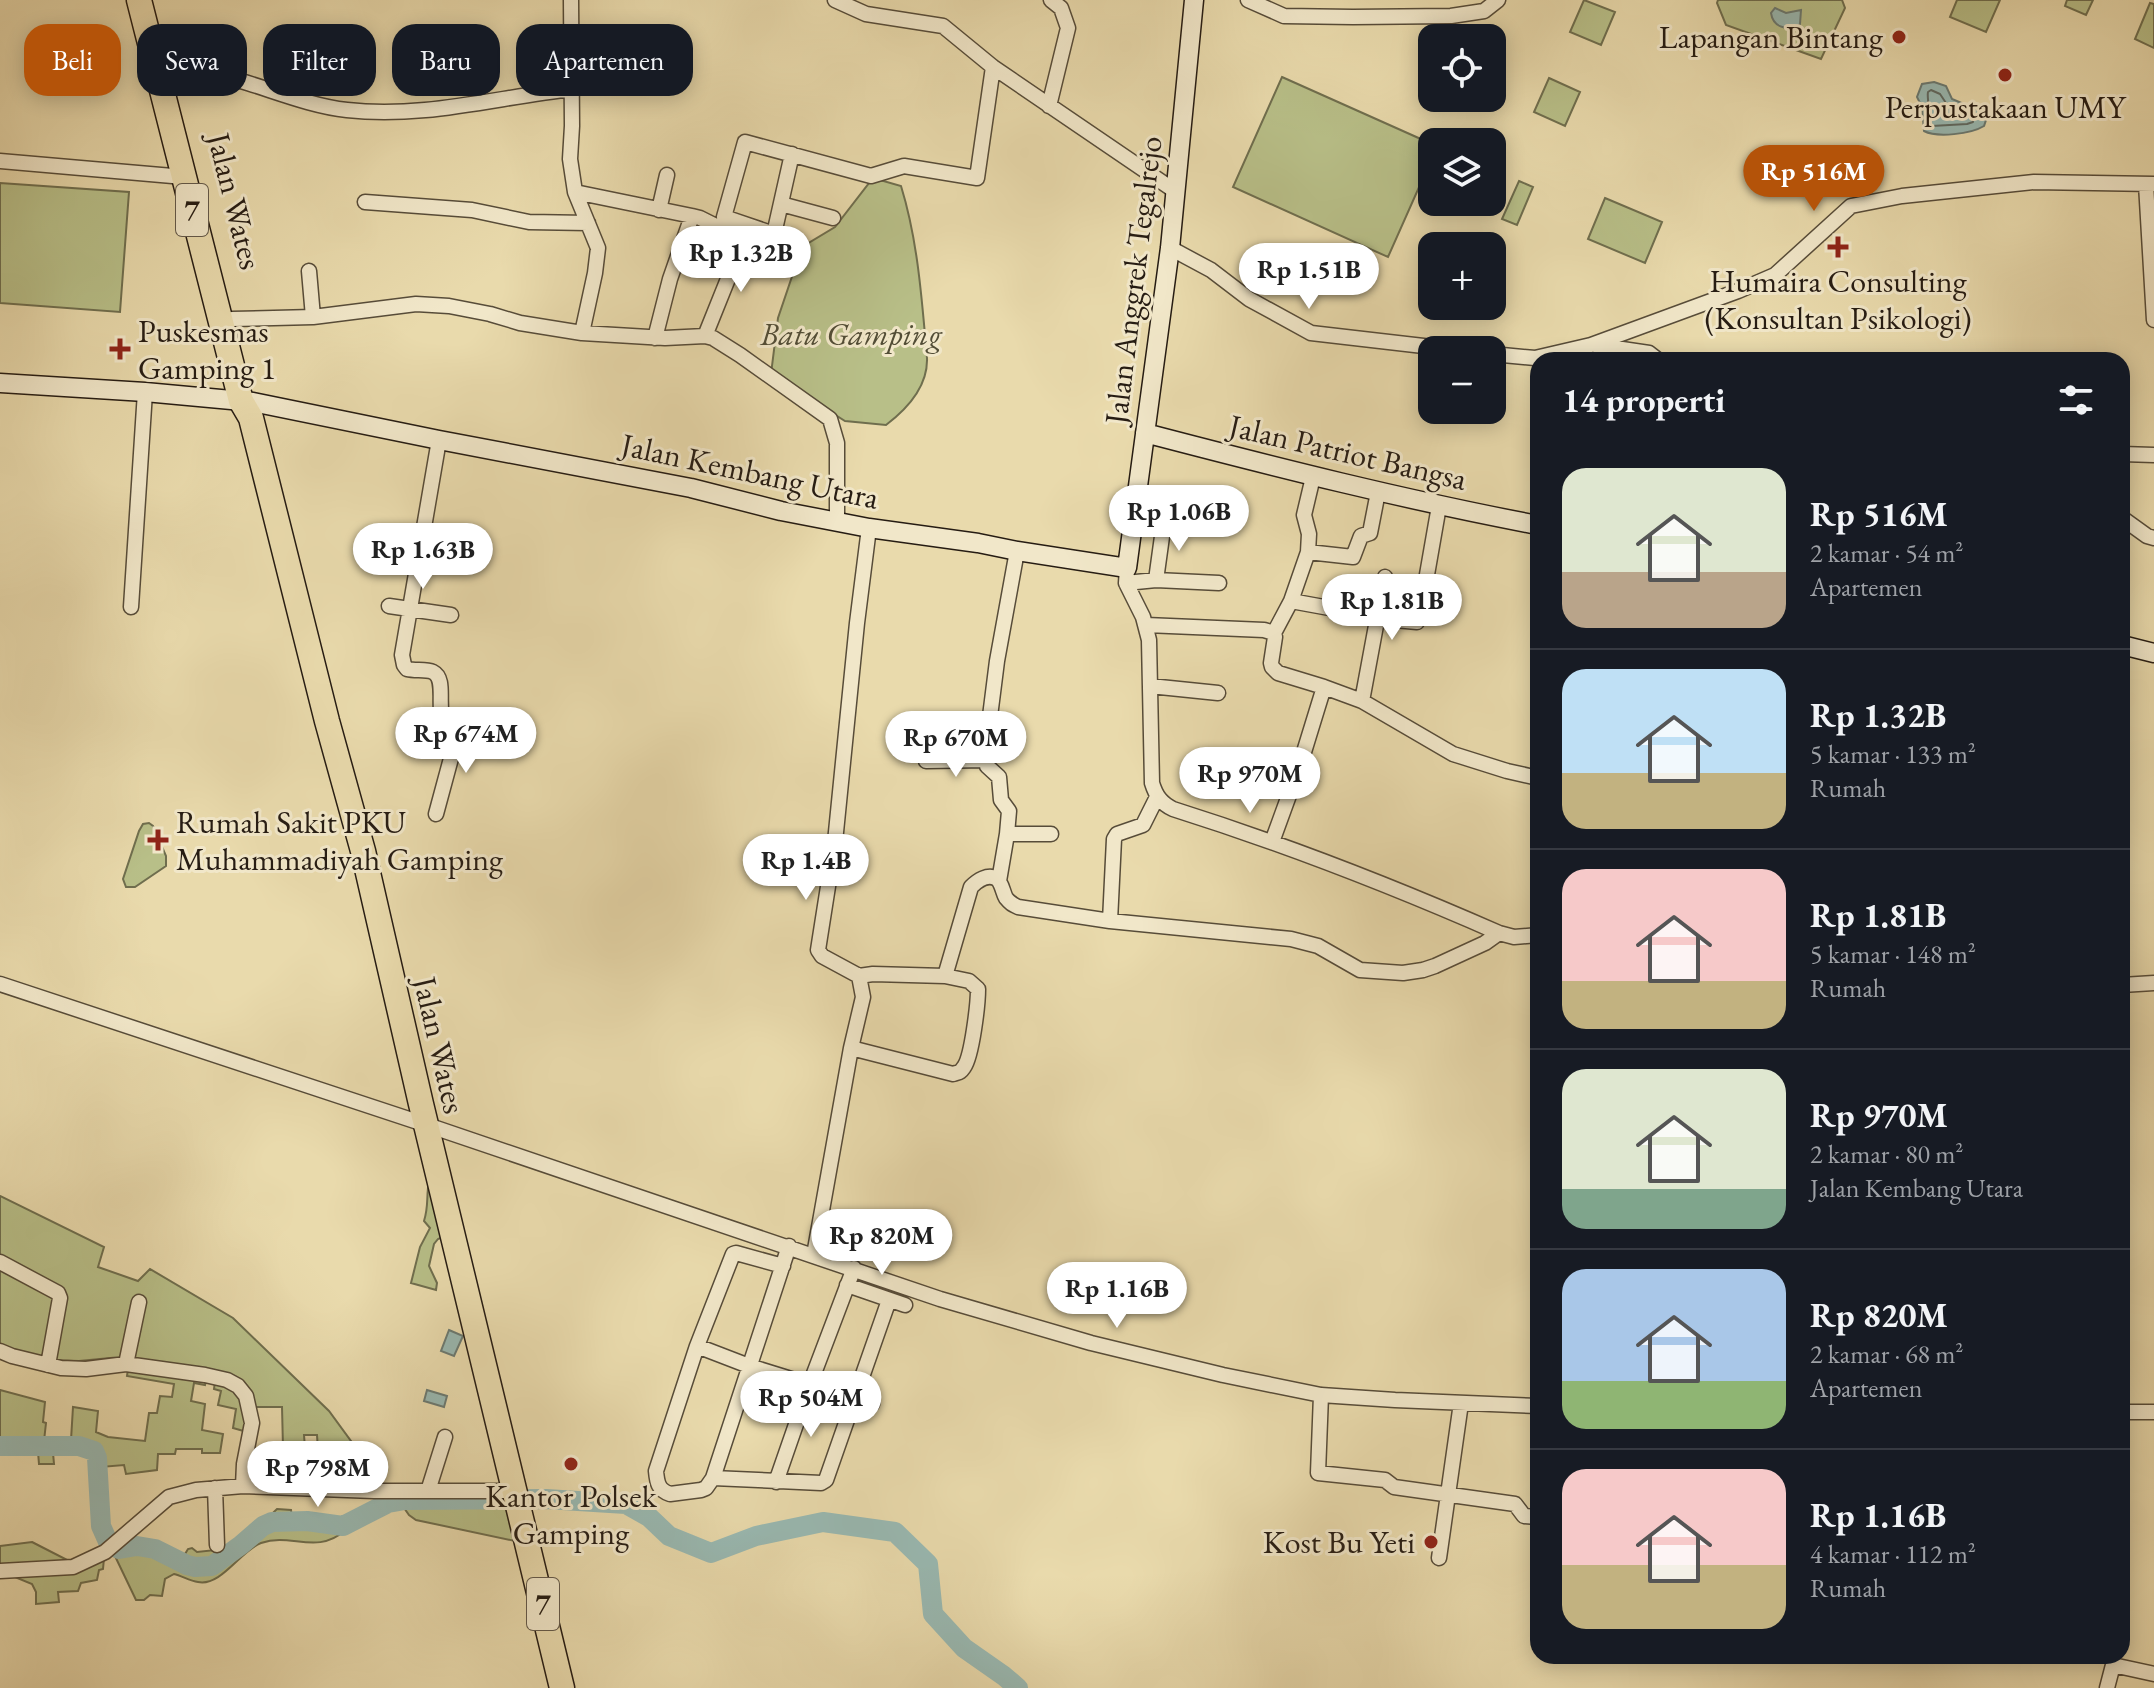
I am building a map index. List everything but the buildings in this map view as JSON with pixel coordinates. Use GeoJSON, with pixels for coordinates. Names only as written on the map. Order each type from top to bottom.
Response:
{"type":"FeatureCollection","features":[{"type":"Feature","properties":{"kind":"highway","name":"Jalan Wates"},"geometry":{"type":"LineString","coordinates":[[139,0],[147,24]]}},
{"type":"Feature","properties":{"kind":"highway","name":"Jalan Wates"},"geometry":{"type":"LineString","coordinates":[[150,0],[155,24]]}},
{"type":"Feature","properties":{"kind":"highway","name":"Jalan Wates"},"geometry":{"type":"LineString","coordinates":[[169,96],[184,177],[249,407],[323,707],[363,851],[562,1688]]}},
{"type":"Feature","properties":{"kind":"highway","name":"Jalan Wates"},"geometry":{"type":"LineString","coordinates":[[169,96],[232,319],[249,407]]}},
{"type":"Feature","properties":{"kind":"street"},"geometry":{"type":"LineString","coordinates":[[571,0],[571,24]]}},
{"type":"Feature","properties":{"kind":"street"},"geometry":{"type":"LineString","coordinates":[[835,0],[866,14],[942,25],[993,67],[1175,191]]}},
{"type":"Feature","properties":{"kind":"street"},"geometry":{"type":"LineString","coordinates":[[1049,106],[1068,28],[1061,8],[1051,0]]}},
{"type":"Feature","properties":{"kind":"street","name":"Jalan Anggrek Tegalrejo"},"geometry":{"type":"LineString","coordinates":[[1127,575],[1170,248],[1194,0]]}},
{"type":"Feature","properties":{"kind":"street"},"geometry":{"type":"LineString","coordinates":[[1248,0],[1288,16],[1451,16],[1484,11],[1498,0]]}},
{"type":"Feature","properties":{"kind":"street"},"geometry":{"type":"LineString","coordinates":[[1451,16],[1452,0]]}},
{"type":"Feature","properties":{"kind":"street"},"geometry":{"type":"LineString","coordinates":[[792,154],[774,234],[724,217],[745,142],[792,154],[871,176],[904,166],[977,178],[993,67]]}},
{"type":"Feature","properties":{"kind":"street"},"geometry":{"type":"LineString","coordinates":[[247,83],[344,110],[373,112],[431,109],[516,95]]}},
{"type":"Feature","properties":{"kind":"street"},"geometry":{"type":"LineString","coordinates":[[572,96],[570,159],[575,192],[598,248],[582,333]]}},
{"type":"Feature","properties":{"kind":"street"},"geometry":{"type":"LineString","coordinates":[[0,161],[184,177]]}},
{"type":"Feature","properties":{"kind":"street"},"geometry":{"type":"LineString","coordinates":[[659,210],[667,175]]}},
{"type":"Feature","properties":{"kind":"street"},"geometry":{"type":"LineString","coordinates":[[1561,352],[1591,345],[1775,275],[1851,206],[1902,196],[2034,182],[2150,184],[2154,320]]}},
{"type":"Feature","properties":{"kind":"street"},"geometry":{"type":"LineString","coordinates":[[575,192],[700,218],[744,239],[762,242]]}},
{"type":"Feature","properties":{"kind":"street"},"geometry":{"type":"LineString","coordinates":[[365,202],[472,210],[529,222],[588,223]]}},
{"type":"Feature","properties":{"kind":"street"},"geometry":{"type":"LineString","coordinates":[[781,204],[833,218]]}},
{"type":"Feature","properties":{"kind":"street"},"geometry":{"type":"LineString","coordinates":[[655,338],[670,279],[692,216]]}},
{"type":"Feature","properties":{"kind":"street"},"geometry":{"type":"LineString","coordinates":[[705,336],[744,239]]}},
{"type":"Feature","properties":{"kind":"street"},"geometry":{"type":"LineString","coordinates":[[1170,248],[1211,270],[1249,299],[1311,333],[1418,345]]}},
{"type":"Feature","properties":{"kind":"street"},"geometry":{"type":"LineString","coordinates":[[309,271],[313,317]]}},
{"type":"Feature","properties":{"kind":"street"},"geometry":{"type":"LineString","coordinates":[[232,319],[313,317],[416,304],[449,306],[520,323],[582,333],[655,338],[705,336],[722,342],[830,419],[837,443],[837,520]]}},
{"type":"Feature","properties":{"kind":"street"},"geometry":{"type":"LineString","coordinates":[[1591,345],[1642,352]]}},
{"type":"Feature","properties":{"kind":"street"},"geometry":{"type":"LineString","coordinates":[[1506,355],[1530,358]]}},
{"type":"Feature","properties":{"kind":"street","name":"Jalan Kembang Utara"},"geometry":{"type":"LineString","coordinates":[[0,383],[145,392],[249,407],[691,488],[781,511],[869,528],[978,543],[1127,575]]}},
{"type":"Feature","properties":{"kind":"street"},"geometry":{"type":"LineString","coordinates":[[131,607],[145,392]]}},
{"type":"Feature","properties":{"kind":"street","name":"Jalan Patriot Bangsa"},"geometry":{"type":"LineString","coordinates":[[1145,433],[1313,477],[1530,523]]}},
{"type":"Feature","properties":{"kind":"street"},"geometry":{"type":"LineString","coordinates":[[439,440],[402,655],[404,665],[412,670],[437,674],[441,682],[440,709],[442,719],[447,724],[493,728]]}},
{"type":"Feature","properties":{"kind":"street"},"geometry":{"type":"LineString","coordinates":[[2130,454],[2154,455]]}},
{"type":"Feature","properties":{"kind":"street"},"geometry":{"type":"LineString","coordinates":[[1313,477],[1304,515],[1309,534],[1308,552],[1291,601],[1274,633],[1271,663],[1274,671],[1362,701],[1453,754],[1530,776]]}},
{"type":"Feature","properties":{"kind":"street"},"geometry":{"type":"LineString","coordinates":[[1308,552],[1353,557],[1361,536],[1370,533],[1378,492]]}},
{"type":"Feature","properties":{"kind":"street"},"geometry":{"type":"LineString","coordinates":[[1291,601],[1417,622],[1439,506]]}},
{"type":"Feature","properties":{"kind":"street"},"geometry":{"type":"LineString","coordinates":[[1156,580],[1164,522]]}},
{"type":"Feature","properties":{"kind":"street"},"geometry":{"type":"LineString","coordinates":[[2130,524],[2154,538]]}},
{"type":"Feature","properties":{"kind":"street"},"geometry":{"type":"LineString","coordinates":[[851,1048],[953,1074],[961,1071],[967,1063],[978,989],[969,981],[945,976],[859,976],[822,956],[818,950],[835,842],[869,528]]}},
{"type":"Feature","properties":{"kind":"street"},"geometry":{"type":"LineString","coordinates":[[999,881],[1008,808],[1002,802],[999,777],[988,768],[986,760],[997,661],[1017,551]]}},
{"type":"Feature","properties":{"kind":"street"},"geometry":{"type":"LineString","coordinates":[[1127,575],[1156,580],[1219,583]]}},
{"type":"Feature","properties":{"kind":"street"},"geometry":{"type":"LineString","coordinates":[[1127,575],[1146,625],[1150,655],[1152,783],[1157,797],[1167,806],[1424,900],[1499,933],[1514,937],[1530,936]]}},
{"type":"Feature","properties":{"kind":"street"},"geometry":{"type":"LineString","coordinates":[[1362,701],[1385,577]]}},
{"type":"Feature","properties":{"kind":"street"},"geometry":{"type":"LineString","coordinates":[[389,606],[451,615]]}},
{"type":"Feature","properties":{"kind":"street"},"geometry":{"type":"LineString","coordinates":[[1146,625],[1274,633]]}},
{"type":"Feature","properties":{"kind":"street"},"geometry":{"type":"LineString","coordinates":[[2130,647],[2154,653]]}},
{"type":"Feature","properties":{"kind":"street"},"geometry":{"type":"LineString","coordinates":[[1150,686],[1218,693]]}},
{"type":"Feature","properties":{"kind":"street"},"geometry":{"type":"LineString","coordinates":[[1272,842],[1324,687]]}},
{"type":"Feature","properties":{"kind":"street"},"geometry":{"type":"LineString","coordinates":[[436,814],[460,725]]}},
{"type":"Feature","properties":{"kind":"street"},"geometry":{"type":"LineString","coordinates":[[926,761],[986,760]]}},
{"type":"Feature","properties":{"kind":"street"},"geometry":{"type":"LineString","coordinates":[[1110,921],[1114,839],[1117,834],[1143,825],[1157,797]]}},
{"type":"Feature","properties":{"kind":"street"},"geometry":{"type":"LineString","coordinates":[[1007,834],[1051,834]]}},
{"type":"Feature","properties":{"kind":"street"},"geometry":{"type":"LineString","coordinates":[[945,976],[971,887],[976,881],[993,877],[999,881],[1008,901],[1018,907],[1110,921],[1291,939],[1318,946],[1360,970],[1403,973],[1423,970],[1485,943],[1499,933]]}},
{"type":"Feature","properties":{"kind":"street"},"geometry":{"type":"LineString","coordinates":[[814,1255],[863,997],[859,976]]}},
{"type":"Feature","properties":{"kind":"street"},"geometry":{"type":"LineString","coordinates":[[2130,984],[2154,983]]}},
{"type":"Feature","properties":{"kind":"street"},"geometry":{"type":"LineString","coordinates":[[0,984],[940,1299],[1091,1343],[1321,1395],[1530,1406]]}},
{"type":"Feature","properties":{"kind":"street"},"geometry":{"type":"LineString","coordinates":[[783,1266],[733,1254],[697,1346],[656,1471],[660,1488],[670,1494],[701,1490],[713,1478],[749,1366],[783,1266],[789,1246]]}},
{"type":"Feature","properties":{"kind":"street"},"geometry":{"type":"LineString","coordinates":[[0,1262],[58,1293],[60,1298],[48,1365]]}},
{"type":"Feature","properties":{"kind":"street"},"geometry":{"type":"LineString","coordinates":[[776,1482],[854,1268]]}},
{"type":"Feature","properties":{"kind":"street"},"geometry":{"type":"LineString","coordinates":[[847,1285],[905,1305]]}},
{"type":"Feature","properties":{"kind":"street"},"geometry":{"type":"LineString","coordinates":[[713,1478],[821,1483],[826,1480],[889,1300]]}},
{"type":"Feature","properties":{"kind":"street"},"geometry":{"type":"LineString","coordinates":[[126,1364],[139,1302]]}},
{"type":"Feature","properties":{"kind":"street"},"geometry":{"type":"LineString","coordinates":[[697,1346],[749,1366],[872,1404]]}},
{"type":"Feature","properties":{"kind":"street"},"geometry":{"type":"LineString","coordinates":[[0,1351],[48,1365],[75,1369],[126,1364],[205,1375],[238,1386],[246,1396],[252,1423],[243,1486]]}},
{"type":"Feature","properties":{"kind":"street"},"geometry":{"type":"LineString","coordinates":[[1321,1395],[1318,1473],[1385,1480],[1394,1487],[1515,1504],[1521,1514],[1530,1516]]}},
{"type":"Feature","properties":{"kind":"street"},"geometry":{"type":"LineString","coordinates":[[1439,1558],[1461,1403]]}},
{"type":"Feature","properties":{"kind":"street"},"geometry":{"type":"LineString","coordinates":[[2130,1412],[2154,1412]]}},
{"type":"Feature","properties":{"kind":"street"},"geometry":{"type":"LineString","coordinates":[[428,1491],[445,1437]]}},
{"type":"Feature","properties":{"kind":"street"},"geometry":{"type":"LineString","coordinates":[[0,1571],[73,1567],[105,1552],[169,1497],[215,1488],[504,1491],[518,1502]]}},
{"type":"Feature","properties":{"kind":"street"},"geometry":{"type":"LineString","coordinates":[[215,1488],[217,1545]]}},
{"type":"Feature","properties":{"kind":"street"},"geometry":{"type":"LineString","coordinates":[[2107,1688],[2113,1665],[2154,1674]]}},
{"type":"Feature","properties":{"kind":"green space"},"geometry":{"type":"Polygon","coordinates":[[[1584,0],[1615,12],[1601,45],[1570,32],[1584,0]]]}},
{"type":"Feature","properties":{"kind":"green space"},"geometry":{"type":"Polygon","coordinates":[[[1718,0],[1842,0],[1845,8],[1821,59],[1726,25],[1718,0]]]}},
{"type":"Feature","properties":{"kind":"green space"},"geometry":{"type":"Polygon","coordinates":[[[1957,0],[2000,0],[1986,32],[1950,17],[1957,0]]]}},
{"type":"Feature","properties":{"kind":"green space"},"geometry":{"type":"Polygon","coordinates":[[[2067,0],[2093,0],[2086,15],[2065,6],[2067,0]]]}},
{"type":"Feature","properties":{"kind":"green space"},"geometry":{"type":"Polygon","coordinates":[[[2150,3],[2154,4],[2154,48],[2135,39],[2150,3]]]}},
{"type":"Feature","properties":{"kind":"green space"},"geometry":{"type":"Polygon","coordinates":[[[1282,77],[1418,138],[1418,190],[1388,257],[1233,187],[1282,77]]]}},
{"type":"Feature","properties":{"kind":"green space"},"geometry":{"type":"Polygon","coordinates":[[[1549,78],[1580,92],[1565,126],[1534,112],[1549,78]]]}},
{"type":"Feature","properties":{"kind":"green space","name":"Batu Gamping"},"geometry":{"type":"Polygon","coordinates":[[[873,178],[901,186],[915,250],[927,358],[924,378],[915,396],[886,425],[845,421],[771,374],[778,318],[802,247],[835,227],[873,178]]]}},
{"type":"Feature","properties":{"kind":"green space"},"geometry":{"type":"Polygon","coordinates":[[[1519,181],[1533,187],[1517,225],[1502,219],[1506,216],[1519,181]]]}},
{"type":"Feature","properties":{"kind":"green space"},"geometry":{"type":"Polygon","coordinates":[[[0,183],[129,192],[120,312],[0,303],[0,183]]]}},
{"type":"Feature","properties":{"kind":"green space"},"geometry":{"type":"Polygon","coordinates":[[[1605,198],[1662,222],[1645,263],[1588,239],[1605,198]]]}},
{"type":"Feature","properties":{"kind":"green space"},"geometry":{"type":"Polygon","coordinates":[[[149,823],[166,856],[166,866],[135,887],[126,887],[123,879],[139,831],[143,824],[149,823]]]}},
{"type":"Feature","properties":{"kind":"green space"},"geometry":{"type":"Polygon","coordinates":[[[429,1181],[443,1237],[434,1244],[429,1266],[437,1283],[436,1290],[411,1283],[420,1247],[430,1228],[424,1221],[429,1181]]]}},
{"type":"Feature","properties":{"kind":"green space"},"geometry":{"type":"Polygon","coordinates":[[[0,1196],[104,1247],[98,1267],[138,1281],[150,1269],[233,1318],[329,1411],[381,1477],[335,1477],[334,1452],[318,1451],[317,1435],[304,1435],[305,1448],[283,1447],[282,1407],[254,1407],[247,1432],[233,1428],[236,1409],[218,1405],[221,1391],[214,1389],[215,1382],[206,1381],[205,1385],[194,1383],[191,1401],[205,1404],[202,1430],[223,1434],[220,1453],[176,1449],[175,1454],[158,1454],[157,1470],[126,1474],[124,1465],[101,1467],[97,1450],[71,1440],[73,1407],[98,1411],[96,1432],[108,1437],[145,1441],[149,1413],[157,1413],[160,1396],[172,1397],[174,1384],[127,1376],[130,1356],[79,1361],[48,1360],[0,1347],[0,1196]]]}},
{"type":"Feature","properties":{"kind":"green space"},"geometry":{"type":"Polygon","coordinates":[[[0,1390],[45,1402],[44,1441],[52,1442],[54,1464],[39,1464],[38,1452],[20,1454],[0,1451],[0,1390]]]}},
{"type":"Feature","properties":{"kind":"green space"},"geometry":{"type":"Polygon","coordinates":[[[331,1454],[333,1475],[305,1476],[304,1456],[331,1454]]]}},
{"type":"Feature","properties":{"kind":"green space"},"geometry":{"type":"Polygon","coordinates":[[[505,1504],[515,1541],[416,1520],[402,1505],[505,1504]]]}},
{"type":"Feature","properties":{"kind":"green space"},"geometry":{"type":"Polygon","coordinates":[[[277,1509],[291,1510],[292,1518],[327,1520],[346,1530],[335,1538],[314,1543],[272,1540],[261,1543],[215,1579],[198,1582],[174,1574],[165,1579],[162,1596],[150,1595],[144,1600],[136,1600],[114,1554],[137,1548],[164,1557],[185,1554],[192,1548],[197,1552],[215,1550],[216,1561],[277,1509]]]}},
{"type":"Feature","properties":{"kind":"green space"},"geometry":{"type":"Polygon","coordinates":[[[32,1542],[69,1561],[104,1558],[103,1569],[99,1570],[97,1580],[81,1583],[78,1591],[58,1592],[59,1602],[36,1604],[32,1584],[0,1571],[0,1546],[32,1542]]]}},
{"type":"Feature","properties":{"kind":"water"},"geometry":{"type":"Polygon","coordinates":[[[1775,8],[1786,13],[1801,10],[1800,24],[1792,28],[1777,24],[1771,13],[1775,8]]]}},
{"type":"Feature","properties":{"kind":"water"},"geometry":{"type":"Polygon","coordinates":[[[1934,82],[1946,86],[1952,99],[1988,114],[1984,126],[1954,134],[1924,131],[1922,107],[1917,97],[1922,84],[1934,82]]]}},
{"type":"Feature","properties":{"kind":"water"},"geometry":{"type":"Polygon","coordinates":[[[449,1330],[463,1336],[454,1356],[441,1351],[449,1330]]]}},
{"type":"Feature","properties":{"kind":"water"},"geometry":{"type":"Polygon","coordinates":[[[427,1390],[447,1396],[444,1407],[424,1401],[427,1390]]]}},
{"type":"Feature","properties":{"kind":"waterway"},"geometry":{"type":"LineString","coordinates":[[0,1446],[79,1446],[94,1451],[101,1526],[109,1544],[119,1549],[137,1546],[155,1549],[195,1567],[212,1566],[272,1522],[307,1521],[343,1526],[388,1503],[405,1500],[546,1499],[626,1504],[649,1517],[669,1536],[711,1553],[756,1536],[823,1522],[895,1532],[928,1564],[933,1614],[964,1648],[1018,1688]]}},
{"type":"Feature","properties":{"kind":"place","name":"Lapangan Bintang"},"geometry":{"type":"Point","coordinates":[1899,37]}},
{"type":"Feature","properties":{"kind":"place","name":"Perpustakaan UMY"},"geometry":{"type":"Point","coordinates":[2005,75]}},
{"type":"Feature","properties":{"kind":"place","name":"Humaira Consulting (Konsultan Psikologi)"},"geometry":{"type":"Point","coordinates":[1838,247]}},
{"type":"Feature","properties":{"kind":"place","name":"Puskesmas Gamping 1"},"geometry":{"type":"Point","coordinates":[120,349]}},
{"type":"Feature","properties":{"kind":"place","name":"Rumah Sakit PKU Muhammadiyah Gamping"},"geometry":{"type":"Point","coordinates":[158,840]}},
{"type":"Feature","properties":{"kind":"place","name":"Kantor Polsek Gamping"},"geometry":{"type":"Point","coordinates":[571,1464]}},
{"type":"Feature","properties":{"kind":"place","name":"Kost Bu Yeti"},"geometry":{"type":"Point","coordinates":[1431,1542]}}]}
